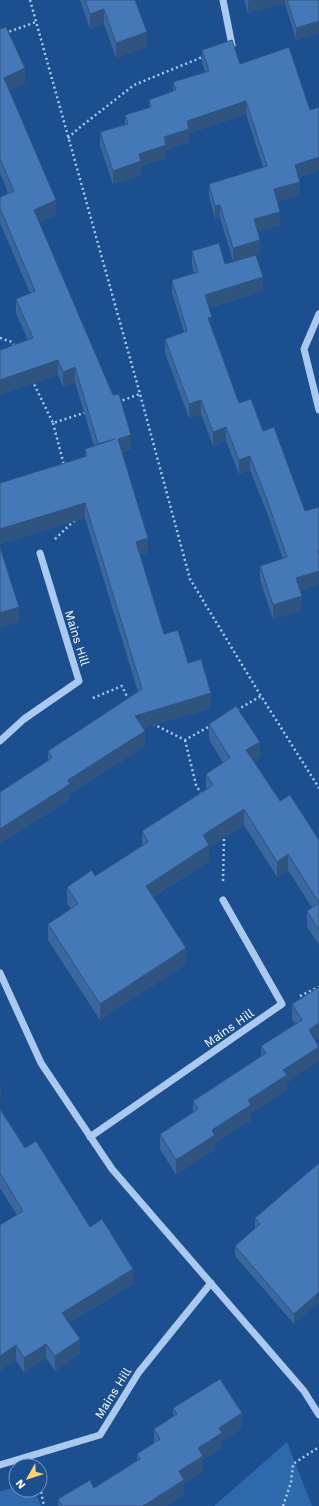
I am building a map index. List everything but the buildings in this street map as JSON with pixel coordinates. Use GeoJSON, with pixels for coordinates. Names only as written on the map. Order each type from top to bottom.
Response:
{"type":"FeatureCollection","features":[{"type":"Feature","properties":{"kind":"street"},"geometry":{"type":"LineString","coordinates":[[223,0],[232,45]]}},
{"type":"Feature","properties":{"kind":"street"},"geometry":{"type":"LineString","coordinates":[[319,314],[304,349],[319,410]]}},
{"type":"Feature","properties":{"kind":"street","name":"Mains Hill"},"geometry":{"type":"LineString","coordinates":[[0,741],[24,719],[78,681],[40,553]]}},
{"type":"Feature","properties":{"kind":"street","name":"Mains Hill"},"geometry":{"type":"LineString","coordinates":[[90,1137],[282,1004],[223,900]]}},
{"type":"Feature","properties":{"kind":"street"},"geometry":{"type":"LineString","coordinates":[[0,973],[41,1063],[112,1169],[304,1391],[319,1415]]}},
{"type":"Feature","properties":{"kind":"street","name":"Mains Hill"},"geometry":{"type":"LineString","coordinates":[[0,1465],[100,1435],[139,1372],[211,1283]]}},
{"type":"Feature","properties":{"kind":"path"},"geometry":{"type":"LineString","coordinates":[[30,0],[190,579],[319,788]]}},
{"type":"Feature","properties":{"kind":"path"},"geometry":{"type":"LineString","coordinates":[[0,35],[36,22]]}},
{"type":"Feature","properties":{"kind":"path"},"geometry":{"type":"LineString","coordinates":[[68,138],[134,85],[232,45]]}},
{"type":"Feature","properties":{"kind":"path"},"geometry":{"type":"LineString","coordinates":[[0,338],[12,342],[16,349]]}},
{"type":"Feature","properties":{"kind":"path"},"geometry":{"type":"LineString","coordinates":[[29,376],[53,423],[64,468]]}},
{"type":"Feature","properties":{"kind":"path"},"geometry":{"type":"LineString","coordinates":[[111,404],[140,394]]}},
{"type":"Feature","properties":{"kind":"path"},"geometry":{"type":"LineString","coordinates":[[53,423],[90,411]]}},
{"type":"Feature","properties":{"kind":"path"},"geometry":{"type":"LineString","coordinates":[[40,553],[76,518],[75,512]]}},
{"type":"Feature","properties":{"kind":"path"},"geometry":{"type":"LineString","coordinates":[[78,681],[88,700],[122,686],[131,704]]}},
{"type":"Feature","properties":{"kind":"path"},"geometry":{"type":"LineString","coordinates":[[233,712],[261,696]]}},
{"type":"Feature","properties":{"kind":"path"},"geometry":{"type":"LineString","coordinates":[[151,723],[185,740],[196,785],[203,798]]}},
{"type":"Feature","properties":{"kind":"path"},"geometry":{"type":"LineString","coordinates":[[185,740],[213,724]]}},
{"type":"Feature","properties":{"kind":"path"},"geometry":{"type":"LineString","coordinates":[[223,900],[224,838]]}},
{"type":"Feature","properties":{"kind":"path"},"geometry":{"type":"LineString","coordinates":[[283,1506],[291,1482],[293,1464],[319,1447]]}},
{"type":"Feature","properties":{"kind":"shaded area"},"geometry":{"type":"Polygon","coordinates":[[[287,1442],[312,1506],[214,1506],[287,1442]]]}},
{"type":"Feature","properties":{"kind":"shaded area"},"geometry":{"type":"Polygon","coordinates":[[[8,1489],[8,1498],[38,1498],[41,1506],[0,1506],[0,1492],[8,1489]]]}}]}
